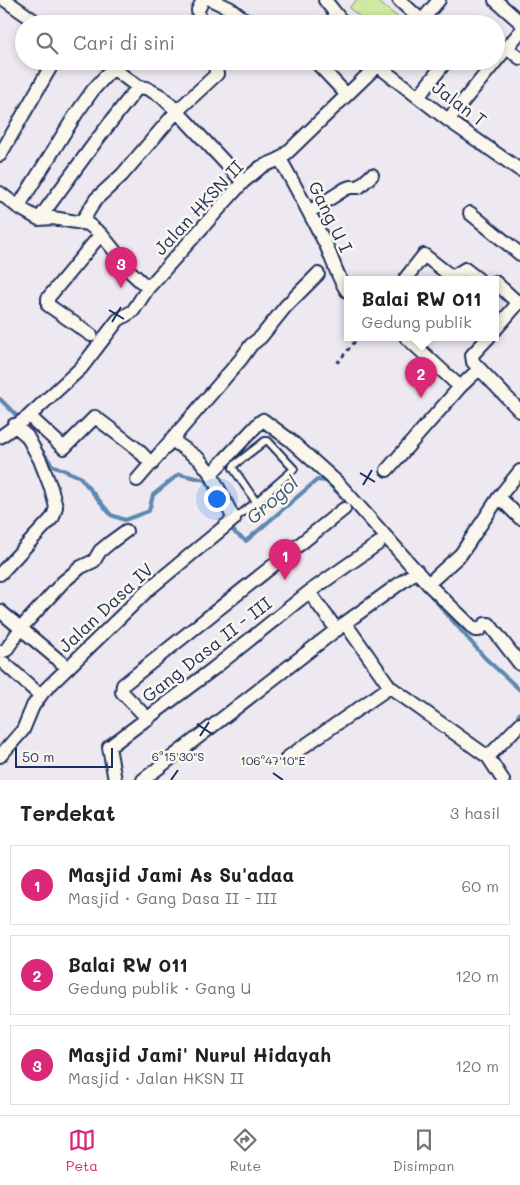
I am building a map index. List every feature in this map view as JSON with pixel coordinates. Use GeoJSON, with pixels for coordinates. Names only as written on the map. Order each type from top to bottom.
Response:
{"type":"FeatureCollection","features":[{"type":"Feature","properties":{"kind":"street"},"geometry":{"type":"LineString","coordinates":[[5,0],[26,15]]}},
{"type":"Feature","properties":{"kind":"street"},"geometry":{"type":"LineString","coordinates":[[199,15],[198,10],[203,0]]}},
{"type":"Feature","properties":{"kind":"street"},"geometry":{"type":"LineString","coordinates":[[212,0],[238,15]]}},
{"type":"Feature","properties":{"kind":"street"},"geometry":{"type":"LineString","coordinates":[[325,0],[337,15]]}},
{"type":"Feature","properties":{"kind":"street"},"geometry":{"type":"LineString","coordinates":[[399,0],[413,15]]}},
{"type":"Feature","properties":{"kind":"street"},"geometry":{"type":"LineString","coordinates":[[426,15],[439,0]]}},
{"type":"Feature","properties":{"kind":"street"},"geometry":{"type":"LineString","coordinates":[[495,0],[520,22]]}},
{"type":"Feature","properties":{"kind":"street"},"geometry":{"type":"LineString","coordinates":[[505,50],[520,32]]}},
{"type":"Feature","properties":{"kind":"street"},"geometry":{"type":"LineString","coordinates":[[507,48],[520,58]]}},
{"type":"Feature","properties":{"kind":"street"},"geometry":{"type":"LineString","coordinates":[[0,155],[49,70]]}},
{"type":"Feature","properties":{"kind":"street"},"geometry":{"type":"LineString","coordinates":[[18,207],[76,114],[111,70]]}},
{"type":"Feature","properties":{"kind":"street"},"geometry":{"type":"LineString","coordinates":[[115,70],[138,87],[154,91],[177,111],[243,182]]}},
{"type":"Feature","properties":{"kind":"street"},"geometry":{"type":"LineString","coordinates":[[81,223],[96,199],[122,175],[177,111],[217,74],[216,70]]}},
{"type":"Feature","properties":{"kind":"street"},"geometry":{"type":"LineString","coordinates":[[324,70],[347,95]]}},
{"type":"Feature","properties":{"kind":"street","name":"Jalan HKSN II"},"geometry":{"type":"LineString","coordinates":[[0,437],[39,406],[81,368],[118,320],[133,311],[148,288],[243,182],[261,168],[280,159],[371,70]]}},
{"type":"Feature","properties":{"kind":"street","name":"Jalan T"},"geometry":{"type":"LineString","coordinates":[[387,70],[448,120],[520,170]]}},
{"type":"Feature","properties":{"kind":"street"},"geometry":{"type":"LineString","coordinates":[[419,96],[439,70]]}},
{"type":"Feature","properties":{"kind":"street"},"geometry":{"type":"LineString","coordinates":[[448,120],[489,70]]}},
{"type":"Feature","properties":{"kind":"street"},"geometry":{"type":"LineString","coordinates":[[40,219],[96,141],[138,87]]}},
{"type":"Feature","properties":{"kind":"street","name":"Gang U I"},"geometry":{"type":"LineString","coordinates":[[280,159],[310,212],[344,287]]}},
{"type":"Feature","properties":{"kind":"street"},"geometry":{"type":"LineString","coordinates":[[310,212],[345,189],[359,187],[372,175]]}},
{"type":"Feature","properties":{"kind":"street"},"geometry":{"type":"LineString","coordinates":[[0,194],[40,219],[53,218],[88,224],[101,234],[118,255],[124,266],[148,288]]}},
{"type":"Feature","properties":{"kind":"street"},"geometry":{"type":"LineString","coordinates":[[470,213],[520,254]]}},
{"type":"Feature","properties":{"kind":"street"},"geometry":{"type":"LineString","coordinates":[[91,335],[48,305],[47,302],[48,298],[101,234]]}},
{"type":"Feature","properties":{"kind":"street"},"geometry":{"type":"LineString","coordinates":[[407,276],[423,256],[427,256],[452,276],[465,269],[474,276]]}},
{"type":"Feature","properties":{"kind":"street"},"geometry":{"type":"LineString","coordinates":[[138,480],[241,360],[251,345],[262,337],[286,306],[318,274]]}},
{"type":"Feature","properties":{"kind":"street"},"geometry":{"type":"LineString","coordinates":[[499,285],[519,302],[499,325]]}},
{"type":"Feature","properties":{"kind":"street"},"geometry":{"type":"LineString","coordinates":[[410,341],[460,387]]}},
{"type":"Feature","properties":{"kind":"street"},"geometry":{"type":"LineString","coordinates":[[485,341],[472,355],[473,362],[520,410]]}},
{"type":"Feature","properties":{"kind":"street"},"geometry":{"type":"LineString","coordinates":[[387,470],[460,387],[479,369]]}},
{"type":"Feature","properties":{"kind":"street"},"geometry":{"type":"LineString","coordinates":[[21,420],[64,448],[95,417],[137,449],[152,464]]}},
{"type":"Feature","properties":{"kind":"street"},"geometry":{"type":"LineString","coordinates":[[0,574],[53,517],[56,507],[51,488],[33,445],[23,431],[21,420]]}},
{"type":"Feature","properties":{"kind":"street"},"geometry":{"type":"LineString","coordinates":[[212,474],[259,423],[263,420],[266,421],[339,484],[413,573],[428,584],[476,631],[485,624],[489,624],[520,664]]}},
{"type":"Feature","properties":{"kind":"street"},"geometry":{"type":"LineString","coordinates":[[172,440],[198,459],[212,474],[229,522]]}},
{"type":"Feature","properties":{"kind":"street"},"geometry":{"type":"LineString","coordinates":[[428,584],[461,554],[498,497],[520,471]]}},
{"type":"Feature","properties":{"kind":"street"},"geometry":{"type":"LineString","coordinates":[[498,497],[520,518]]}},
{"type":"Feature","properties":{"kind":"street"},"geometry":{"type":"LineString","coordinates":[[148,719],[122,692],[123,685],[344,509]]}},
{"type":"Feature","properties":{"kind":"street","name":"Jalan Dasa IV"},"geometry":{"type":"LineString","coordinates":[[0,756],[23,730],[40,695],[150,588],[229,522]]}},
{"type":"Feature","properties":{"kind":"street"},"geometry":{"type":"LineString","coordinates":[[40,695],[2,658],[6,650],[21,628],[63,582],[94,561],[100,552],[126,531]]}},
{"type":"Feature","properties":{"kind":"street","name":"Gang Dasa II - III"},"geometry":{"type":"LineString","coordinates":[[115,780],[109,748],[213,669],[309,592],[379,543]]}},
{"type":"Feature","properties":{"kind":"street"},"geometry":{"type":"LineString","coordinates":[[143,780],[413,573]]}},
{"type":"Feature","properties":{"kind":"street"},"geometry":{"type":"LineString","coordinates":[[309,592],[341,627],[390,687],[488,757],[503,780]]}},
{"type":"Feature","properties":{"kind":"street"},"geometry":{"type":"LineString","coordinates":[[0,611],[68,668]]}},
{"type":"Feature","properties":{"kind":"street"},"geometry":{"type":"LineString","coordinates":[[287,758],[390,687]]}},
{"type":"Feature","properties":{"kind":"street"},"geometry":{"type":"LineString","coordinates":[[488,757],[520,724]]}},
{"type":"Feature","properties":{"kind":"lane","name":"Jalan Dasa IV"},"geometry":{"type":"LineString","coordinates":[[229,522],[256,502],[294,469],[268,441],[265,441],[234,465],[233,468],[256,502]]}},
{"type":"Feature","properties":{"kind":"path"},"geometry":{"type":"LineString","coordinates":[[337,363],[356,341]]}},
{"type":"Feature","properties":{"kind":"green space"},"geometry":{"type":"Polygon","coordinates":[[[356,0],[376,0],[395,15],[358,15],[349,8],[356,0]]]}},
{"type":"Feature","properties":{"kind":"waterway","name":"Grogol"},"geometry":{"type":"LineString","coordinates":[[0,399],[21,420]]}},
{"type":"Feature","properties":{"kind":"waterway","name":"Grogol"},"geometry":{"type":"LineString","coordinates":[[39,447],[52,465],[80,477],[111,515],[125,520],[149,511],[153,495],[179,474],[205,480],[222,509]]}},
{"type":"Feature","properties":{"kind":"waterway","name":"Grogol"},"geometry":{"type":"LineString","coordinates":[[230,524],[235,533],[246,541],[317,480],[326,481],[341,496]]}},
{"type":"Feature","properties":{"kind":"waterway","name":"Grogol"},"geometry":{"type":"LineString","coordinates":[[426,590],[485,658],[520,690]]}},
{"type":"Feature","properties":{"kind":"waterway","name":"Grogol"},"geometry":{"type":"LineString","coordinates":[[515,722],[520,713]]}},
{"type":"Feature","properties":{"kind":"place","name":"Masjid Jami' Nurul Hidayah"},"geometry":{"type":"Point","coordinates":[121,288]}},
{"type":"Feature","properties":{"kind":"place","name":"Balai RW 011"},"geometry":{"type":"Point","coordinates":[421,398]}},
{"type":"Feature","properties":{"kind":"place","name":"Masjid Jami As Su'adaa"},"geometry":{"type":"Point","coordinates":[285,580]}}]}
